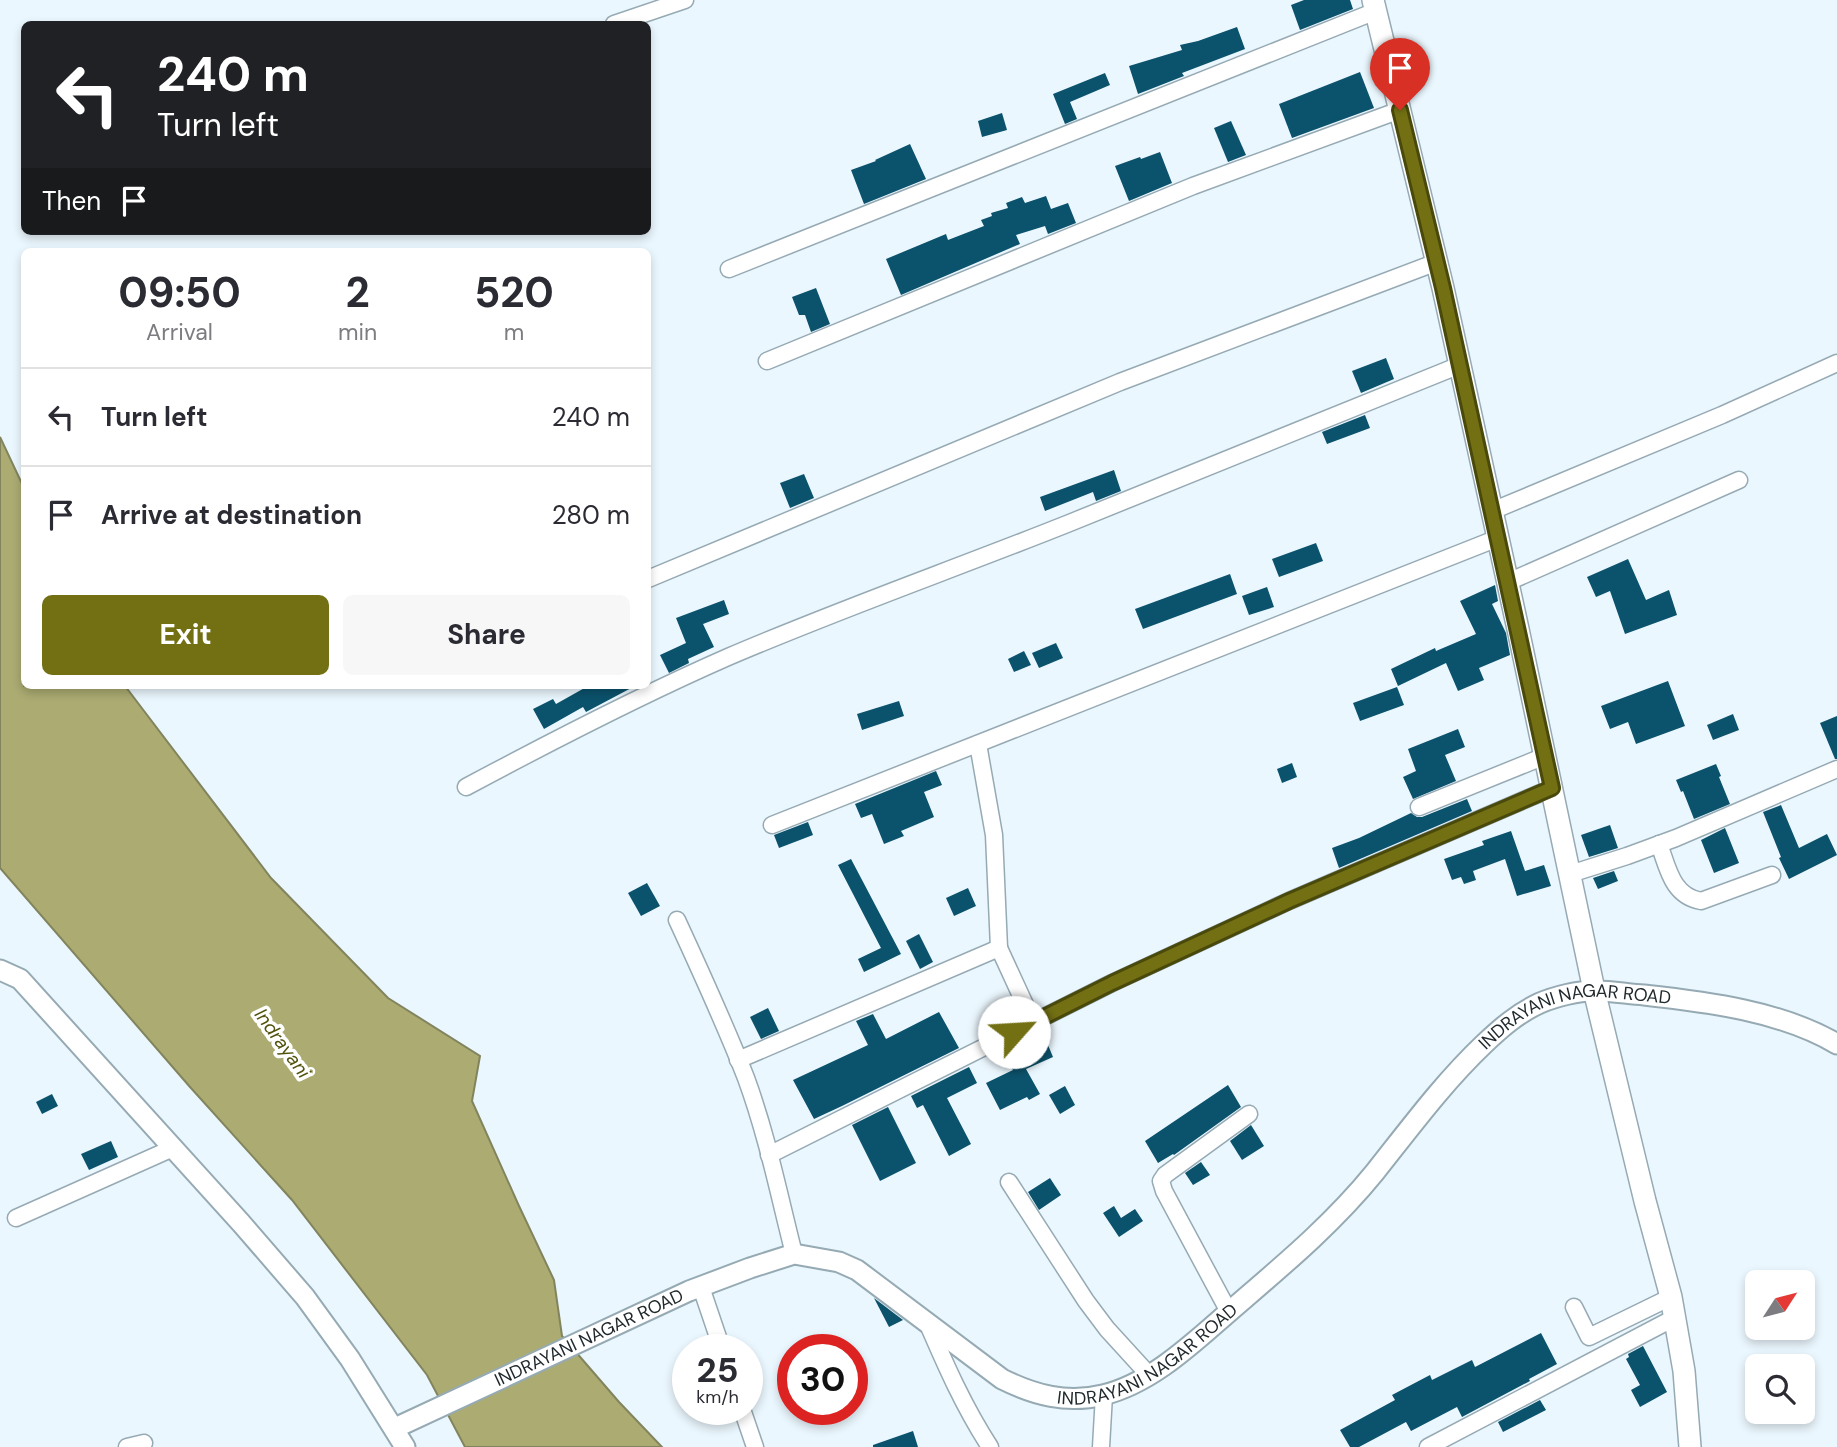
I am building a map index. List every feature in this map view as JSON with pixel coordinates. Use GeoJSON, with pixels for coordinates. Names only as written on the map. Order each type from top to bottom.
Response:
{"type":"FeatureCollection","features":[{"type":"Feature","properties":{"kind":"main road"},"geometry":{"type":"LineString","coordinates":[[1375,6],[1460,365],[1594,990],[1672,1308],[1684,1371],[1690,1447]]}},
{"type":"Feature","properties":{"kind":"street"},"geometry":{"type":"LineString","coordinates":[[623,21],[685,0]]}},
{"type":"Feature","properties":{"kind":"street"},"geometry":{"type":"LineString","coordinates":[[729,269],[1375,6]]}},
{"type":"Feature","properties":{"kind":"street"},"geometry":{"type":"LineString","coordinates":[[767,360],[1193,186],[1400,110]]}},
{"type":"Feature","properties":{"kind":"street"},"geometry":{"type":"LineString","coordinates":[[651,578],[1120,382],[1437,262]]}},
{"type":"Feature","properties":{"kind":"street"},"geometry":{"type":"LineString","coordinates":[[1492,511],[1722,415],[1837,363]]}},
{"type":"Feature","properties":{"kind":"street"},"geometry":{"type":"LineString","coordinates":[[466,787],[558,737],[747,649],[1460,365]]}},
{"type":"Feature","properties":{"kind":"street"},"geometry":{"type":"LineString","coordinates":[[1508,582],[1739,480]]}},
{"type":"Feature","properties":{"kind":"street"},"geometry":{"type":"LineString","coordinates":[[772,825],[1498,538]]}},
{"type":"Feature","properties":{"kind":"street"},"geometry":{"type":"LineString","coordinates":[[978,744],[994,835],[999,948],[1033,1023]]}},
{"type":"Feature","properties":{"kind":"street"},"geometry":{"type":"LineString","coordinates":[[1419,807],[1545,756]]}},
{"type":"Feature","properties":{"kind":"street"},"geometry":{"type":"LineString","coordinates":[[1570,874],[1659,844],[1837,769]]}},
{"type":"Feature","properties":{"kind":"street"},"geometry":{"type":"LineString","coordinates":[[769,1155],[1112,983],[1289,901],[1552,788]]}},
{"type":"Feature","properties":{"kind":"street"},"geometry":{"type":"LineString","coordinates":[[1659,844],[1676,886],[1691,899],[1701,901],[1772,876]]}},
{"type":"Feature","properties":{"kind":"street"},"geometry":{"type":"LineString","coordinates":[[677,920],[747,1080],[794,1254]]}},
{"type":"Feature","properties":{"kind":"street"},"geometry":{"type":"LineString","coordinates":[[738,1060],[999,948]]}},
{"type":"Feature","properties":{"kind":"street"},"geometry":{"type":"LineString","coordinates":[[0,970],[20,979],[305,1297],[350,1359],[399,1442]]}},
{"type":"Feature","properties":{"kind":"street","name":"INDRAYANI NAGAR ROAD"},"geometry":{"type":"LineString","coordinates":[[399,1442],[416,1419],[695,1289],[794,1254],[839,1262],[857,1270],[1002,1379],[1024,1390],[1057,1399],[1104,1395],[1149,1375],[1202,1335],[1303,1249],[1374,1173],[1420,1113],[1464,1063],[1516,1016],[1539,1003],[1594,990],[1705,1002],[1798,1026],[1837,1044]]}},
{"type":"Feature","properties":{"kind":"street"},"geometry":{"type":"LineString","coordinates":[[1229,1312],[1161,1181],[1165,1175],[1249,1114]]}},
{"type":"Feature","properties":{"kind":"street"},"geometry":{"type":"LineString","coordinates":[[16,1218],[173,1148]]}},
{"type":"Feature","properties":{"kind":"street"},"geometry":{"type":"LineString","coordinates":[[1009,1182],[1086,1301],[1107,1329],[1149,1375]]}},
{"type":"Feature","properties":{"kind":"street"},"geometry":{"type":"LineString","coordinates":[[695,1289],[715,1334]]}},
{"type":"Feature","properties":{"kind":"street"},"geometry":{"type":"LineString","coordinates":[[1574,1307],[1589,1338],[1672,1308]]}},
{"type":"Feature","properties":{"kind":"street"},"geometry":{"type":"LineString","coordinates":[[1428,1447],[1672,1308]]}},
{"type":"Feature","properties":{"kind":"street"},"geometry":{"type":"LineString","coordinates":[[927,1322],[971,1418],[990,1447]]}},
{"type":"Feature","properties":{"kind":"street"},"geometry":{"type":"LineString","coordinates":[[1101,1447],[1104,1395]]}},
{"type":"Feature","properties":{"kind":"street"},"geometry":{"type":"LineString","coordinates":[[747,1425],[755,1447]]}},
{"type":"Feature","properties":{"kind":"street"},"geometry":{"type":"LineString","coordinates":[[127,1447],[144,1443]]}},
{"type":"Feature","properties":{"kind":"water","name":"Indrayani"},"geometry":{"type":"Polygon","coordinates":[[[0,437],[21,482],[21,689],[127,689],[271,878],[388,998],[480,1056],[472,1101],[554,1280],[562,1336],[662,1447],[465,1447],[427,1375],[292,1200],[0,868],[0,437]]]}},
{"type":"Feature","properties":{"kind":"building"},"geometry":{"type":"Polygon","coordinates":[[[1304,0],[1350,0],[1353,9],[1300,30],[1291,5],[1304,0]]]}},
{"type":"Feature","properties":{"kind":"building"},"geometry":{"type":"Polygon","coordinates":[[[1237,27],[1245,49],[1182,73],[1184,76],[1138,94],[1129,66],[1182,50],[1180,45],[1237,27]]]}},
{"type":"Feature","properties":{"kind":"building"},"geometry":{"type":"Polygon","coordinates":[[[1360,72],[1374,108],[1292,138],[1279,104],[1360,72]]]}},
{"type":"Feature","properties":{"kind":"building"},"geometry":{"type":"Polygon","coordinates":[[[1105,73],[1110,85],[1070,102],[1077,119],[1065,124],[1053,94],[1105,73]]]}},
{"type":"Feature","properties":{"kind":"building"},"geometry":{"type":"Polygon","coordinates":[[[1002,113],[1007,130],[982,137],[978,121],[1002,113]]]}},
{"type":"Feature","properties":{"kind":"building"},"geometry":{"type":"Polygon","coordinates":[[[1231,121],[1246,155],[1228,162],[1214,128],[1231,121]]]}},
{"type":"Feature","properties":{"kind":"building"},"geometry":{"type":"Polygon","coordinates":[[[910,144],[926,179],[864,204],[851,170],[910,144]]]}},
{"type":"Feature","properties":{"kind":"building"},"geometry":{"type":"Polygon","coordinates":[[[1160,152],[1172,183],[1129,201],[1115,166],[1160,152]]]}},
{"type":"Feature","properties":{"kind":"building"},"geometry":{"type":"Polygon","coordinates":[[[1046,196],[1051,209],[1068,203],[1076,223],[1048,234],[1045,226],[1016,235],[1020,244],[901,295],[886,259],[946,234],[948,240],[984,226],[981,220],[992,216],[991,213],[1008,208],[1006,203],[1022,197],[1025,203],[1046,196]]]}},
{"type":"Feature","properties":{"kind":"building"},"geometry":{"type":"Polygon","coordinates":[[[816,288],[830,324],[811,332],[805,315],[799,315],[792,297],[816,288]]]}},
{"type":"Feature","properties":{"kind":"building"},"geometry":{"type":"Polygon","coordinates":[[[1386,358],[1394,379],[1361,393],[1352,371],[1386,358]]]}},
{"type":"Feature","properties":{"kind":"building"},"geometry":{"type":"Polygon","coordinates":[[[1365,415],[1370,428],[1327,444],[1322,432],[1365,415]]]}},
{"type":"Feature","properties":{"kind":"building"},"geometry":{"type":"Polygon","coordinates":[[[1114,470],[1121,491],[1096,501],[1093,492],[1045,511],[1040,497],[1114,470]]]}},
{"type":"Feature","properties":{"kind":"building"},"geometry":{"type":"Polygon","coordinates":[[[804,474],[814,498],[790,508],[780,483],[804,474]]]}},
{"type":"Feature","properties":{"kind":"building"},"geometry":{"type":"Polygon","coordinates":[[[1316,543],[1323,561],[1279,577],[1272,559],[1316,543]]]}},
{"type":"Feature","properties":{"kind":"building"},"geometry":{"type":"Polygon","coordinates":[[[1628,559],[1646,600],[1669,590],[1677,615],[1625,634],[1610,591],[1596,597],[1587,577],[1628,559]]]}},
{"type":"Feature","properties":{"kind":"building"},"geometry":{"type":"Polygon","coordinates":[[[1230,574],[1237,594],[1143,629],[1135,609],[1230,574]]]}},
{"type":"Feature","properties":{"kind":"building"},"geometry":{"type":"Polygon","coordinates":[[[1495,585],[1498,601],[1492,604],[1506,633],[1510,655],[1479,668],[1484,680],[1458,691],[1446,663],[1398,686],[1391,669],[1435,648],[1436,651],[1476,634],[1460,601],[1495,585]]]}},
{"type":"Feature","properties":{"kind":"building"},"geometry":{"type":"Polygon","coordinates":[[[1267,587],[1274,607],[1249,615],[1242,596],[1267,587]]]}},
{"type":"Feature","properties":{"kind":"building"},"geometry":{"type":"Polygon","coordinates":[[[724,600],[729,614],[703,624],[714,647],[688,659],[689,663],[669,673],[660,655],[686,643],[676,618],[724,600]]]}},
{"type":"Feature","properties":{"kind":"building"},"geometry":{"type":"Polygon","coordinates":[[[1056,643],[1063,658],[1039,668],[1032,653],[1056,643]]]}},
{"type":"Feature","properties":{"kind":"building"},"geometry":{"type":"Polygon","coordinates":[[[1024,651],[1031,665],[1014,672],[1008,659],[1024,651]]]}},
{"type":"Feature","properties":{"kind":"building"},"geometry":{"type":"Polygon","coordinates":[[[1668,681],[1685,726],[1636,744],[1628,722],[1610,729],[1601,706],[1668,681]]]}},
{"type":"Feature","properties":{"kind":"building"},"geometry":{"type":"Polygon","coordinates":[[[1397,687],[1404,705],[1360,721],[1353,703],[1397,687]]]}},
{"type":"Feature","properties":{"kind":"building"},"geometry":{"type":"Polygon","coordinates":[[[583,689],[629,689],[586,712],[583,707],[544,729],[533,709],[553,699],[556,704],[583,689]]]}},
{"type":"Feature","properties":{"kind":"building"},"geometry":{"type":"Polygon","coordinates":[[[899,701],[904,716],[862,730],[857,714],[899,701]]]}},
{"type":"Feature","properties":{"kind":"building"},"geometry":{"type":"Polygon","coordinates":[[[1733,714],[1739,730],[1713,740],[1707,725],[1733,714]]]}},
{"type":"Feature","properties":{"kind":"building"},"geometry":{"type":"Polygon","coordinates":[[[1837,716],[1837,759],[1835,759],[1820,723],[1837,716]]]}},
{"type":"Feature","properties":{"kind":"building"},"geometry":{"type":"Polygon","coordinates":[[[1458,729],[1465,747],[1445,755],[1456,781],[1413,799],[1403,777],[1416,771],[1408,749],[1458,729]]]}},
{"type":"Feature","properties":{"kind":"building"},"geometry":{"type":"Polygon","coordinates":[[[1292,763],[1297,777],[1282,783],[1277,769],[1292,763]]]}},
{"type":"Feature","properties":{"kind":"building"},"geometry":{"type":"Polygon","coordinates":[[[1716,764],[1730,804],[1694,819],[1676,780],[1716,764]]]}},
{"type":"Feature","properties":{"kind":"building"},"geometry":{"type":"Polygon","coordinates":[[[936,771],[942,785],[924,792],[934,817],[901,831],[904,836],[884,844],[872,814],[861,818],[855,804],[936,771]]]}},
{"type":"Feature","properties":{"kind":"building"},"geometry":{"type":"Polygon","coordinates":[[[1467,799],[1472,811],[1339,868],[1332,848],[1411,813],[1422,817],[1467,799]]]}},
{"type":"Feature","properties":{"kind":"building"},"geometry":{"type":"Polygon","coordinates":[[[1781,805],[1799,848],[1827,834],[1837,855],[1789,879],[1763,812],[1781,805]]]}},
{"type":"Feature","properties":{"kind":"building"},"geometry":{"type":"Polygon","coordinates":[[[808,822],[813,835],[779,848],[774,835],[808,822]]]}},
{"type":"Feature","properties":{"kind":"building"},"geometry":{"type":"Polygon","coordinates":[[[1610,825],[1618,848],[1589,857],[1581,835],[1610,825]]]}},
{"type":"Feature","properties":{"kind":"building"},"geometry":{"type":"Polygon","coordinates":[[[1725,828],[1739,863],[1714,873],[1701,840],[1725,828]]]}},
{"type":"Feature","properties":{"kind":"building"},"geometry":{"type":"Polygon","coordinates":[[[1511,831],[1525,871],[1544,865],[1551,886],[1517,896],[1505,859],[1473,871],[1476,880],[1464,884],[1461,877],[1452,880],[1444,859],[1484,845],[1482,841],[1511,831]]]}},
{"type":"Feature","properties":{"kind":"building"},"geometry":{"type":"Polygon","coordinates":[[[851,859],[901,954],[864,972],[858,959],[881,948],[838,865],[851,859]]]}},
{"type":"Feature","properties":{"kind":"building"},"geometry":{"type":"Polygon","coordinates":[[[1614,871],[1618,881],[1598,889],[1593,878],[1614,871]]]}},
{"type":"Feature","properties":{"kind":"building"},"geometry":{"type":"Polygon","coordinates":[[[647,883],[660,906],[641,916],[628,893],[647,883]]]}},
{"type":"Feature","properties":{"kind":"building"},"geometry":{"type":"Polygon","coordinates":[[[968,888],[976,906],[954,916],[946,898],[968,888]]]}},
{"type":"Feature","properties":{"kind":"building"},"geometry":{"type":"Polygon","coordinates":[[[919,934],[933,962],[920,969],[906,941],[919,934]]]}},
{"type":"Feature","properties":{"kind":"building"},"geometry":{"type":"Polygon","coordinates":[[[768,1008],[779,1031],[761,1039],[750,1017],[768,1008]]]}},
{"type":"Feature","properties":{"kind":"building"},"geometry":{"type":"Polygon","coordinates":[[[939,1012],[959,1048],[814,1119],[793,1080],[868,1045],[856,1021],[873,1014],[886,1039],[939,1012]]]}},
{"type":"Feature","properties":{"kind":"building"},"geometry":{"type":"Polygon","coordinates":[[[1013,1044],[1020,1058],[1048,1045],[1053,1057],[1026,1069],[1040,1094],[1000,1110],[986,1083],[1013,1070],[1002,1050],[1013,1044]]]}},
{"type":"Feature","properties":{"kind":"building"},"geometry":{"type":"Polygon","coordinates":[[[969,1067],[977,1083],[947,1098],[971,1144],[949,1156],[923,1105],[917,1108],[911,1096],[969,1067]]]}},
{"type":"Feature","properties":{"kind":"building"},"geometry":{"type":"Polygon","coordinates":[[[1228,1085],[1241,1107],[1174,1155],[1158,1163],[1145,1141],[1228,1085]]]}},
{"type":"Feature","properties":{"kind":"building"},"geometry":{"type":"Polygon","coordinates":[[[1065,1086],[1075,1105],[1060,1114],[1049,1095],[1065,1086]]]}},
{"type":"Feature","properties":{"kind":"building"},"geometry":{"type":"Polygon","coordinates":[[[52,1094],[58,1106],[42,1114],[36,1102],[52,1094]]]}},
{"type":"Feature","properties":{"kind":"building"},"geometry":{"type":"Polygon","coordinates":[[[888,1107],[916,1163],[880,1181],[852,1125],[888,1107]]]}},
{"type":"Feature","properties":{"kind":"building"},"geometry":{"type":"Polygon","coordinates":[[[1251,1125],[1264,1146],[1242,1160],[1230,1141],[1251,1125]]]}},
{"type":"Feature","properties":{"kind":"building"},"geometry":{"type":"Polygon","coordinates":[[[111,1141],[118,1157],[89,1170],[81,1154],[111,1141]]]}},
{"type":"Feature","properties":{"kind":"building"},"geometry":{"type":"Polygon","coordinates":[[[1201,1162],[1210,1175],[1193,1185],[1185,1173],[1201,1162]]]}},
{"type":"Feature","properties":{"kind":"building"},"geometry":{"type":"Polygon","coordinates":[[[1050,1178],[1061,1195],[1039,1210],[1028,1192],[1050,1178]]]}},
{"type":"Feature","properties":{"kind":"building"},"geometry":{"type":"Polygon","coordinates":[[[1114,1206],[1121,1218],[1135,1209],[1143,1221],[1119,1237],[1103,1213],[1114,1206]]]}},
{"type":"Feature","properties":{"kind":"building"},"geometry":{"type":"Polygon","coordinates":[[[874,1298],[903,1320],[889,1327],[874,1298]]]}},
{"type":"Feature","properties":{"kind":"building"},"geometry":{"type":"Polygon","coordinates":[[[1541,1333],[1557,1364],[1462,1417],[1457,1407],[1411,1431],[1406,1422],[1359,1447],[1350,1447],[1340,1430],[1395,1400],[1392,1395],[1430,1375],[1432,1380],[1472,1360],[1475,1367],[1541,1333]]]}},
{"type":"Feature","properties":{"kind":"building"},"geometry":{"type":"Polygon","coordinates":[[[1643,1346],[1667,1392],[1640,1407],[1631,1390],[1640,1385],[1626,1359],[1628,1354],[1643,1346]]]}},
{"type":"Feature","properties":{"kind":"building"},"geometry":{"type":"Polygon","coordinates":[[[1540,1400],[1546,1410],[1503,1432],[1498,1422],[1540,1400]]]}},
{"type":"Feature","properties":{"kind":"building"},"geometry":{"type":"Polygon","coordinates":[[[913,1431],[918,1447],[873,1447],[873,1445],[913,1431]]]}},
{"type":"Feature","properties":{"kind":"route"},"geometry":{"type":"LineString","coordinates":[[1014,1032],[1289,901],[1552,788],[1443,288],[1400,110]]}}]}
